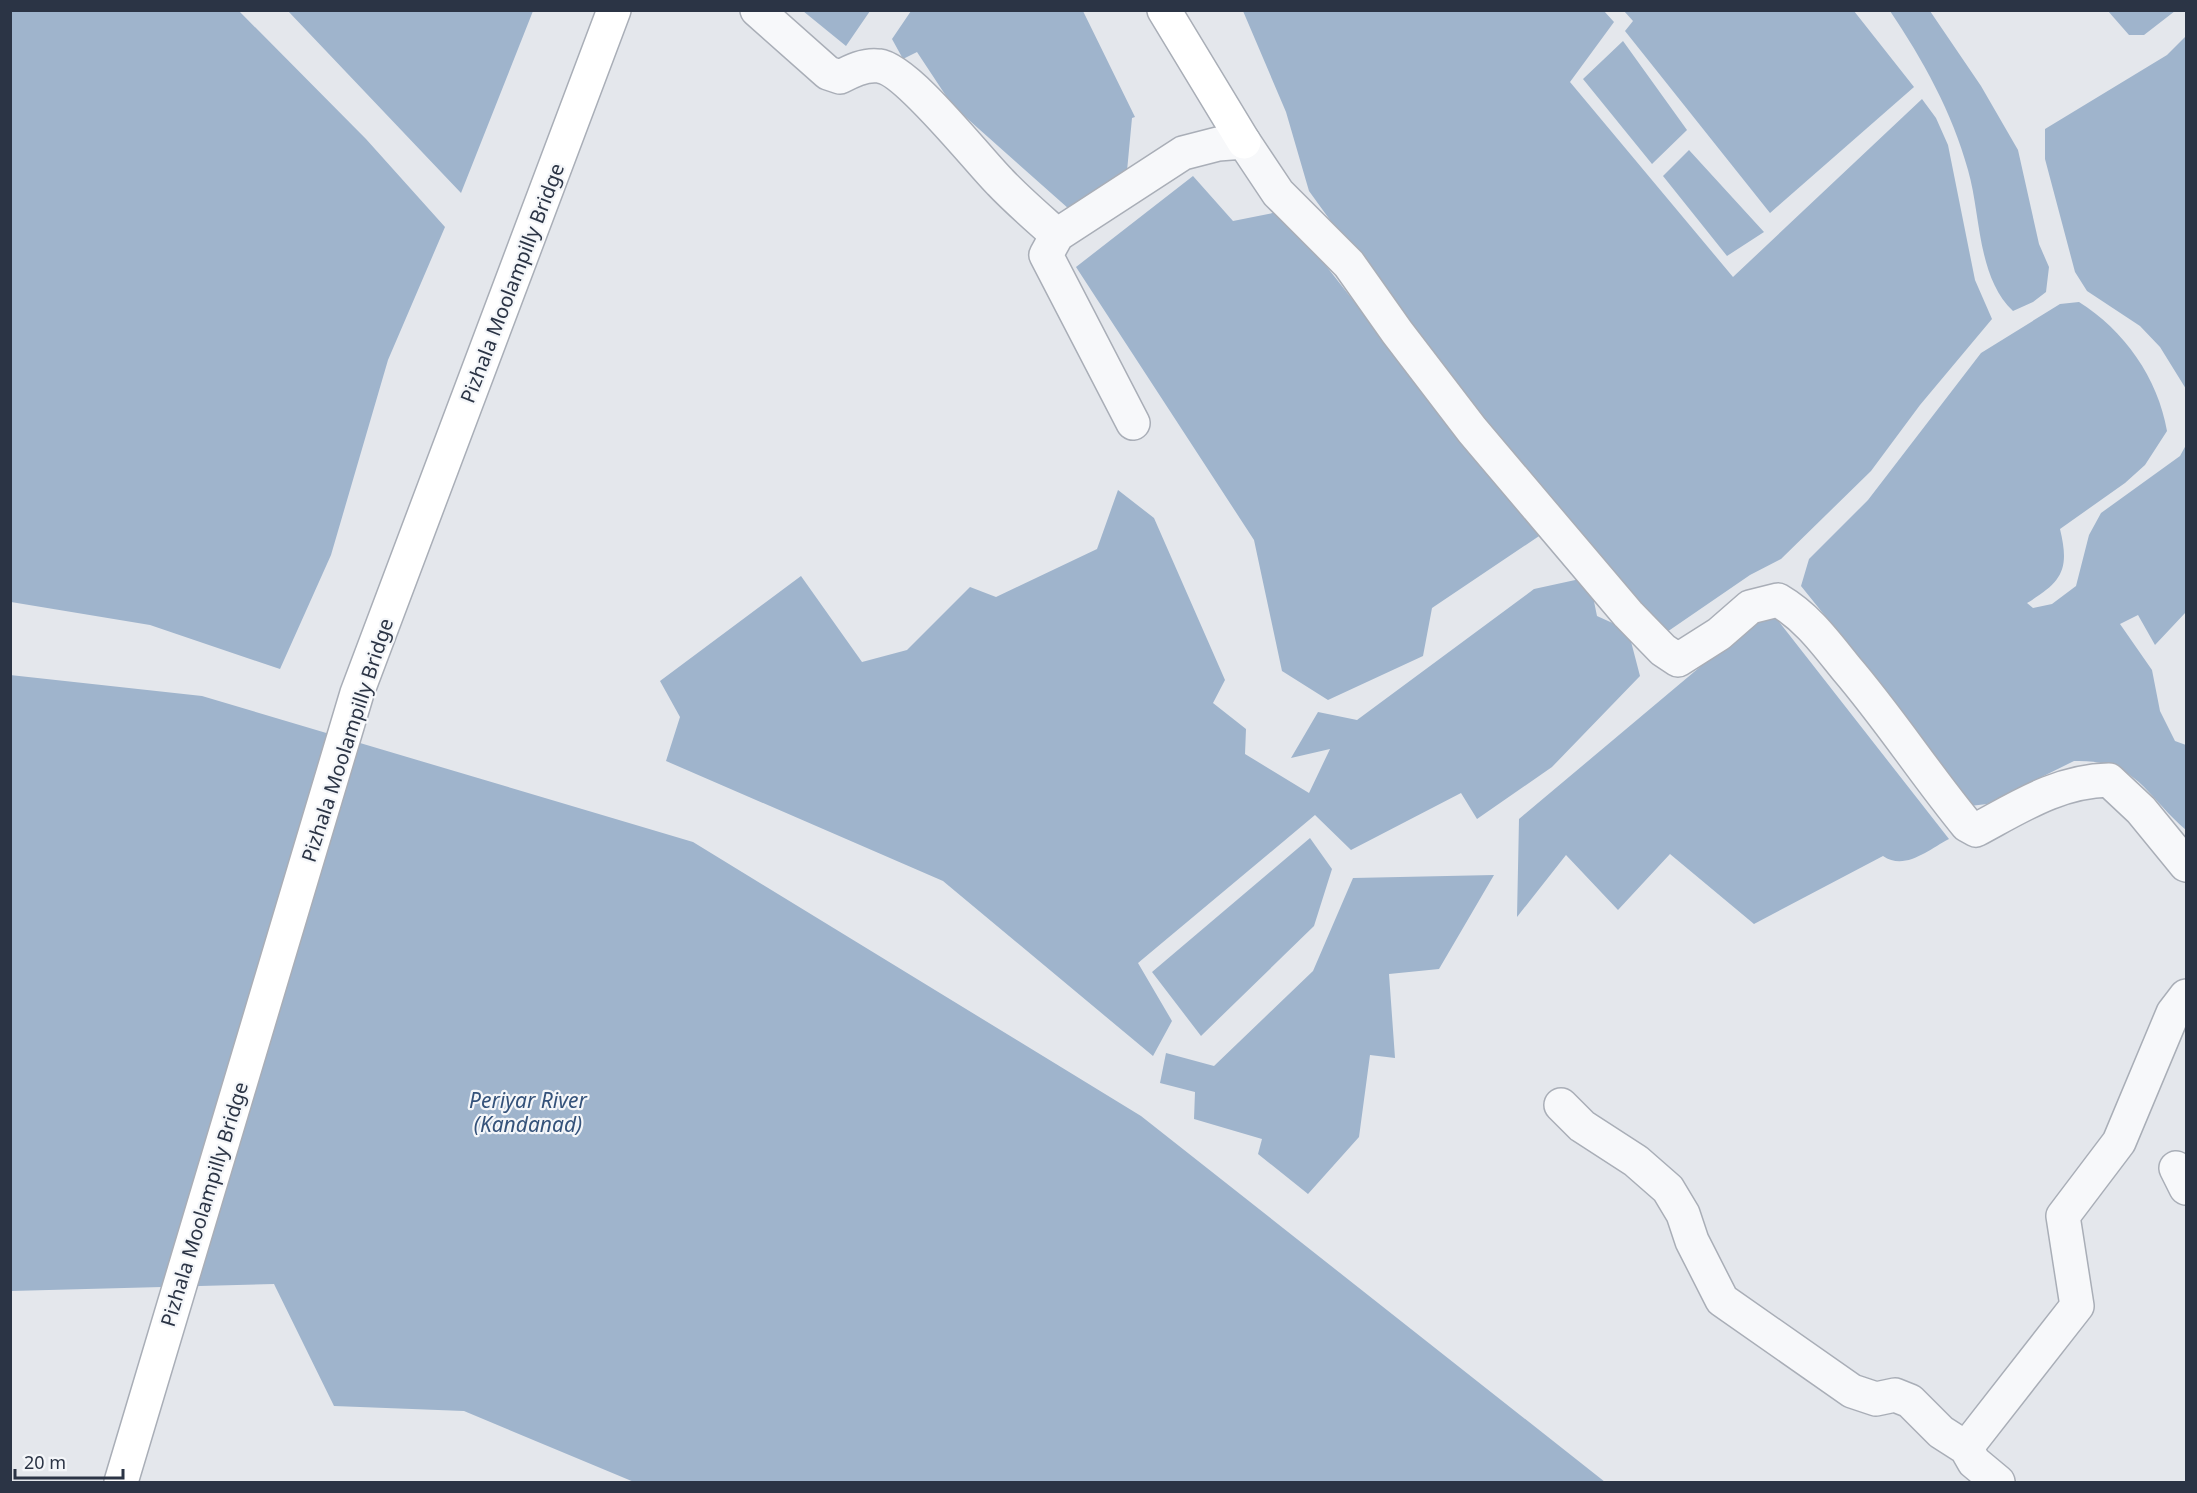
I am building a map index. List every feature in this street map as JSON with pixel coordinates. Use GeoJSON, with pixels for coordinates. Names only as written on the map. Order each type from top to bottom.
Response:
{"type":"FeatureCollection","features":[{"type":"Feature","properties":{"kind":"street","name":"Pizhala Moolampilly Bridge"},"geometry":{"type":"LineString","coordinates":[[121,1482],[357,693],[614,10]]}},
{"type":"Feature","properties":{"kind":"street"},"geometry":{"type":"LineString","coordinates":[[757,10],[828,73],[840,77],[857,68],[879,66],[896,74],[920,96],[1001,184],[1057,235]]}},
{"type":"Feature","properties":{"kind":"street"},"geometry":{"type":"LineString","coordinates":[[1164,10],[1244,142],[1278,193],[1349,264],[1397,333],[1472,430],[1628,614],[1664,650],[1678,660],[1719,634],[1750,607],[1778,600],[1800,612],[1876,702],[1967,825],[1976,830],[2014,808],[2060,787],[2086,780],[2109,780],[2141,810],[2187,865]]}},
{"type":"Feature","properties":{"kind":"street"},"geometry":{"type":"LineString","coordinates":[[1133,423],[1046,255],[1057,235],[1183,153],[1218,144],[1244,142]]}},
{"type":"Feature","properties":{"kind":"street"},"geometry":{"type":"LineString","coordinates":[[1966,1448],[2077,1306],[2063,1216],[2119,1142],[2173,1013],[2187,996]]}},
{"type":"Feature","properties":{"kind":"street"},"geometry":{"type":"LineString","coordinates":[[1561,1105],[1582,1126],[1636,1161],[1668,1189],[1683,1214],[1692,1241],[1722,1300],[1852,1391],[1876,1399],[1895,1395],[1910,1401],[1941,1432],[1966,1448],[1974,1462],[1998,1482]]}},
{"type":"Feature","properties":{"kind":"water"},"geometry":{"type":"Polygon","coordinates":[[[10,11],[239,11],[366,139],[445,227],[388,360],[331,555],[280,669],[150,625],[11,602],[10,11]]]}},
{"type":"Feature","properties":{"kind":"water"},"geometry":{"type":"Polygon","coordinates":[[[288,11],[533,11],[461,193],[288,11]]]}},
{"type":"Feature","properties":{"kind":"water"},"geometry":{"type":"Polygon","coordinates":[[[803,11],[870,11],[846,46],[803,11]]]}},
{"type":"Feature","properties":{"kind":"water"},"geometry":{"type":"Polygon","coordinates":[[[911,11],[1083,11],[1135,117],[1132,118],[1127,171],[1069,209],[952,105],[917,52],[903,59],[892,39],[911,11]]]}},
{"type":"Feature","properties":{"kind":"water"},"geometry":{"type":"Polygon","coordinates":[[[1243,11],[1604,11],[1614,22],[1570,82],[1733,277],[1922,99],[1936,118],[1948,145],[1975,280],[1992,319],[1920,405],[1871,471],[1781,559],[1750,575],[1664,634],[1440,372],[1309,191],[1286,112],[1243,11]]]}},
{"type":"Feature","properties":{"kind":"water"},"geometry":{"type":"Polygon","coordinates":[[[1624,11],[1854,11],[1914,87],[1770,213],[1625,31],[1633,21],[1624,11]]]}},
{"type":"Feature","properties":{"kind":"water"},"geometry":{"type":"Polygon","coordinates":[[[1890,11],[1930,11],[1981,86],[2018,150],[2039,244],[2049,267],[2046,292],[2033,302],[2013,311],[2001,297],[1993,281],[1986,263],[1968,170],[1954,128],[1925,68],[1890,11]]]}},
{"type":"Feature","properties":{"kind":"water"},"geometry":{"type":"Polygon","coordinates":[[[2108,11],[2175,11],[2144,35],[2129,35],[2108,11]]]}},
{"type":"Feature","properties":{"kind":"water"},"geometry":{"type":"Polygon","coordinates":[[[2186,36],[2186,389],[2160,347],[2140,326],[2087,291],[2075,272],[2045,159],[2045,129],[2167,55],[2186,36]]]}},
{"type":"Feature","properties":{"kind":"water"},"geometry":{"type":"Polygon","coordinates":[[[1623,41],[1687,130],[1652,164],[1583,79],[1623,41]]]}},
{"type":"Feature","properties":{"kind":"water"},"geometry":{"type":"Polygon","coordinates":[[[1689,150],[1764,232],[1727,256],[1663,176],[1689,150]]]}},
{"type":"Feature","properties":{"kind":"water"},"geometry":{"type":"Polygon","coordinates":[[[1193,176],[1233,221],[1283,211],[1378,332],[1548,530],[1432,608],[1423,656],[1328,700],[1282,671],[1254,540],[1076,267],[1193,176]]]}},
{"type":"Feature","properties":{"kind":"water"},"geometry":{"type":"Polygon","coordinates":[[[2079,302],[2110,327],[2136,357],[2156,392],[2167,431],[2145,465],[2125,483],[2060,529],[2064,555],[2060,574],[2048,588],[2027,603],[2033,608],[2052,604],[2076,586],[2089,535],[2101,513],[2180,456],[2186,445],[2186,612],[2155,645],[2138,615],[2120,624],[2152,670],[2160,711],[2175,741],[2186,745],[2186,830],[2149,792],[2126,773],[2112,766],[2095,762],[2074,761],[1987,804],[1970,806],[1908,719],[1801,586],[1809,559],[1868,500],[1981,353],[2060,304],[2079,302]]]}},
{"type":"Feature","properties":{"kind":"water"},"geometry":{"type":"Polygon","coordinates":[[[1118,490],[1154,518],[1225,680],[1213,703],[1246,729],[1245,754],[1309,793],[1330,749],[1291,758],[1318,712],[1357,720],[1534,589],[1589,577],[1597,616],[1628,630],[1640,676],[1552,767],[1477,819],[1461,793],[1351,850],[1315,815],[1138,963],[1172,1021],[1153,1056],[943,881],[666,761],[680,717],[660,681],[801,576],[862,662],[907,650],[970,587],[996,597],[1097,549],[1118,490]]]}},
{"type":"Feature","properties":{"kind":"water"},"geometry":{"type":"Polygon","coordinates":[[[1769,609],[1949,839],[1908,860],[1891,860],[1883,856],[1754,924],[1670,854],[1618,910],[1566,855],[1517,917],[1519,819],[1769,609]]]}},
{"type":"Feature","properties":{"kind":"water","name":"Periyar River (Kandanad)"},"geometry":{"type":"Polygon","coordinates":[[[10,675],[202,696],[693,842],[1141,1116],[1605,1482],[634,1482],[464,1411],[334,1406],[274,1284],[11,1291],[10,675]]]}},
{"type":"Feature","properties":{"kind":"water"},"geometry":{"type":"Polygon","coordinates":[[[1310,838],[1332,869],[1314,926],[1201,1036],[1152,972],[1310,838]]]}},
{"type":"Feature","properties":{"kind":"water"},"geometry":{"type":"Polygon","coordinates":[[[1494,875],[1439,969],[1389,974],[1395,1058],[1370,1055],[1359,1137],[1308,1194],[1258,1154],[1262,1139],[1194,1119],[1195,1092],[1160,1083],[1166,1053],[1214,1066],[1313,971],[1353,878],[1494,875]]]}}]}
